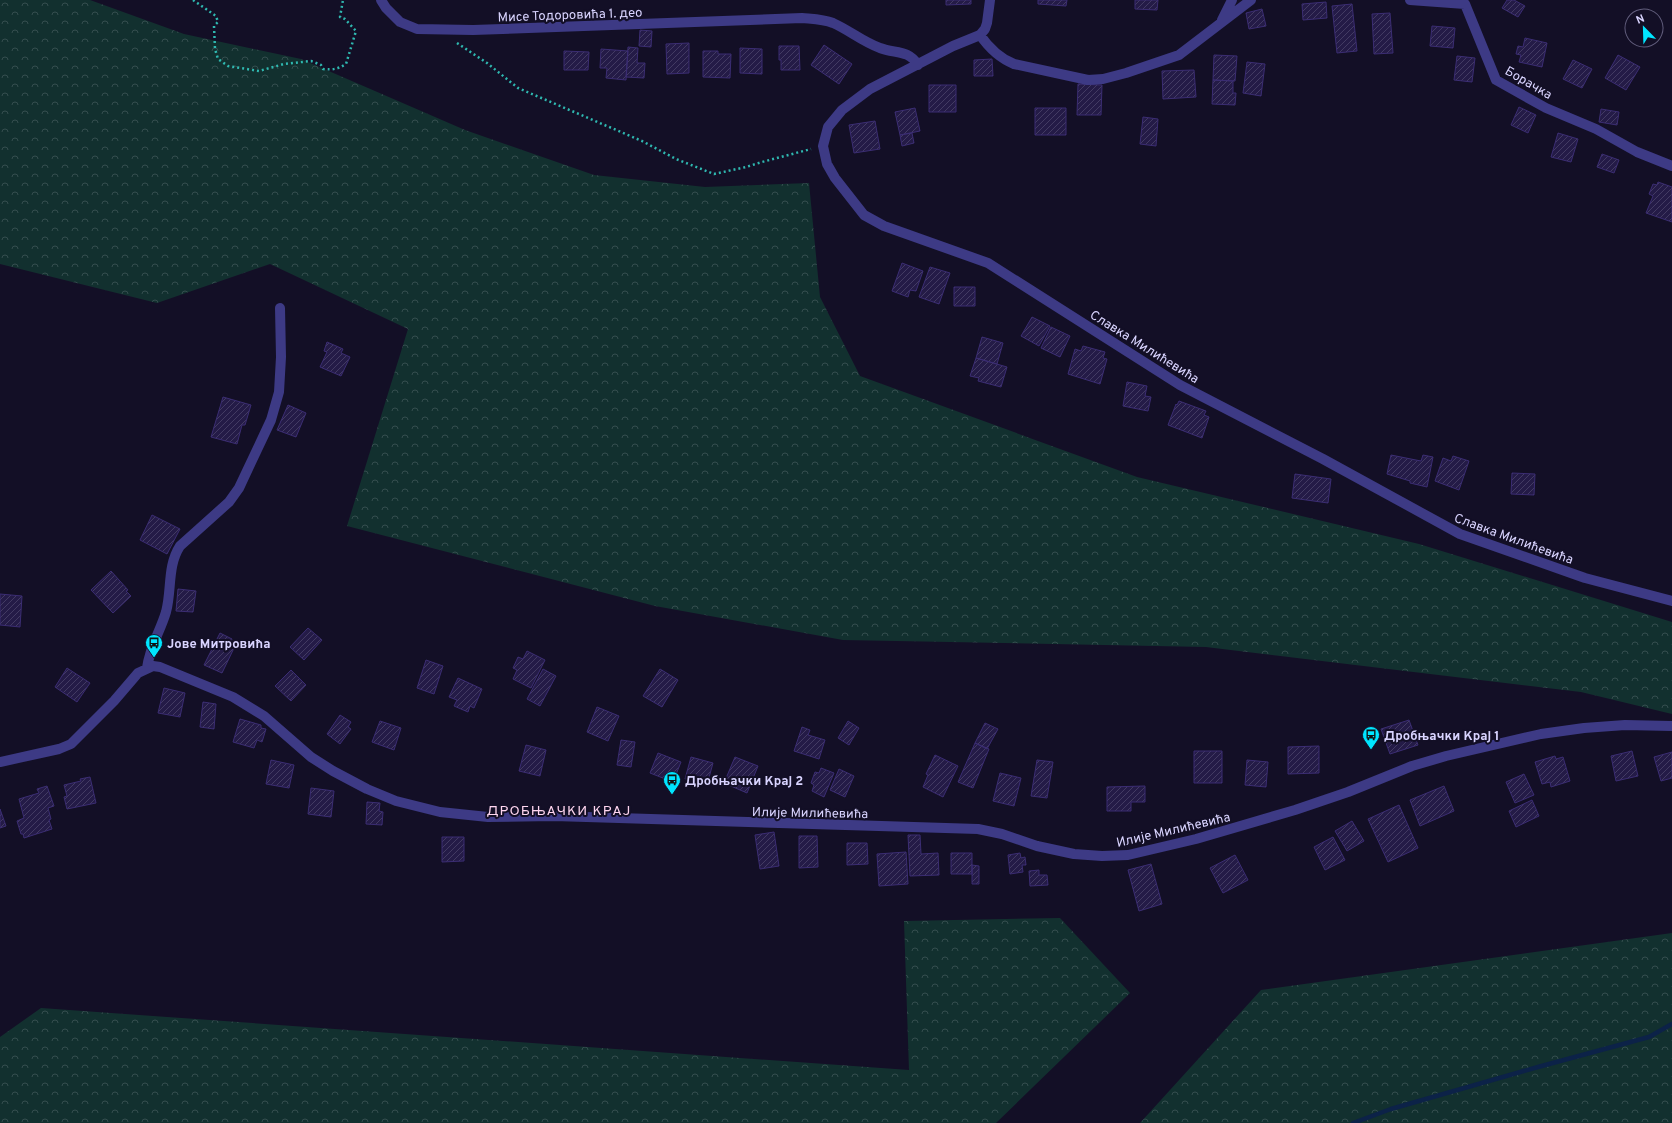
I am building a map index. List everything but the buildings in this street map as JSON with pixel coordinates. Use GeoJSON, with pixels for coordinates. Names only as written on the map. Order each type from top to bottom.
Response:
{"type":"FeatureCollection","features":[{"type":"Feature","properties":{"kind":"street"},"geometry":{"type":"LineString","coordinates":[[990,0],[987,23],[985,29],[980,35],[995,53],[1004,60],[1014,64],[1088,80],[1103,79],[1126,73],[1179,55],[1251,0]]}},
{"type":"Feature","properties":{"kind":"street"},"geometry":{"type":"LineString","coordinates":[[1221,23],[1232,0]]}},
{"type":"Feature","properties":{"kind":"street","name":"Борачка"},"geometry":{"type":"LineString","coordinates":[[1410,0],[1466,2],[1496,80],[1546,108],[1596,129],[1637,152],[1672,166]]}},
{"type":"Feature","properties":{"kind":"street","name":"Мисе Тодоровића 1. део"},"geometry":{"type":"LineString","coordinates":[[384,4],[400,22],[418,29],[480,30],[802,18],[833,23],[856,37],[881,49],[906,54],[914,58],[918,65]]}},
{"type":"Feature","properties":{"kind":"street","name":"Славка Милићевића"},"geometry":{"type":"LineString","coordinates":[[980,35],[952,46],[870,89],[842,110],[828,127],[823,146],[827,164],[835,178],[864,215],[884,226],[988,263],[1180,385],[1323,459],[1460,534],[1586,578],[1672,601]]}},
{"type":"Feature","properties":{"kind":"street"},"geometry":{"type":"LineString","coordinates":[[0,762],[59,749],[71,744],[114,701],[138,673],[146,668],[154,639],[166,612],[174,556],[180,546],[229,502],[239,488],[271,420],[279,385],[281,357],[280,308]]}},
{"type":"Feature","properties":{"kind":"street","name":"Илије Милићевића"},"geometry":{"type":"LineString","coordinates":[[146,668],[153,666],[160,667],[233,697],[264,716],[311,756],[334,772],[367,789],[396,801],[440,812],[488,817],[554,816],[978,829],[1002,834],[1044,847],[1074,854],[1097,856],[1128,855],[1196,839],[1295,810],[1348,792],[1412,766],[1446,756],[1541,734],[1584,728],[1625,725],[1672,726]]}},
{"type":"Feature","properties":{"kind":"path"},"geometry":{"type":"LineString","coordinates":[[193,0],[216,16],[218,22],[214,26],[215,49],[218,59],[228,66],[259,71],[279,65],[311,61],[321,65],[323,69],[330,70],[335,70],[346,64],[356,31],[345,19],[340,17],[343,0]]}},
{"type":"Feature","properties":{"kind":"path"},"geometry":{"type":"LineString","coordinates":[[455,42],[518,88],[642,141],[676,159],[714,174],[823,146]]}},
{"type":"Feature","properties":{"kind":"green space"},"geometry":{"type":"Polygon","coordinates":[[[0,0],[90,0],[184,34],[301,59],[465,130],[594,175],[705,187],[809,183],[820,297],[860,376],[1137,477],[1419,544],[1672,622],[1672,714],[1581,692],[1206,647],[843,640],[655,606],[347,526],[408,329],[270,264],[157,303],[0,264],[0,0]]]}},
{"type":"Feature","properties":{"kind":"green space"},"geometry":{"type":"Polygon","coordinates":[[[1060,918],[1130,993],[996,1123],[0,1123],[0,1037],[41,1008],[909,1070],[904,921],[1060,918]]]}},
{"type":"Feature","properties":{"kind":"green space"},"geometry":{"type":"Polygon","coordinates":[[[1672,933],[1672,1123],[1140,1123],[1261,990],[1672,933]]]}},
{"type":"Feature","properties":{"kind":"waterway"},"geometry":{"type":"LineString","coordinates":[[1353,1123],[1391,1109],[1649,1037],[1672,1024]]}},
{"type":"Feature","properties":{"kind":"place","name":"Јове Митровића"},"geometry":{"type":"Point","coordinates":[154,658]}},
{"type":"Feature","properties":{"kind":"place","name":"Дробњачки Крај 1"},"geometry":{"type":"Point","coordinates":[1371,750]}},
{"type":"Feature","properties":{"kind":"place","name":"Дробњачки Крај 2"},"geometry":{"type":"Point","coordinates":[672,795]}},
{"type":"Feature","properties":{"kind":"district","name":"ДРОБЊАЧКИ КРАЈ"},"geometry":{"type":"Point","coordinates":[559,810]}}]}
